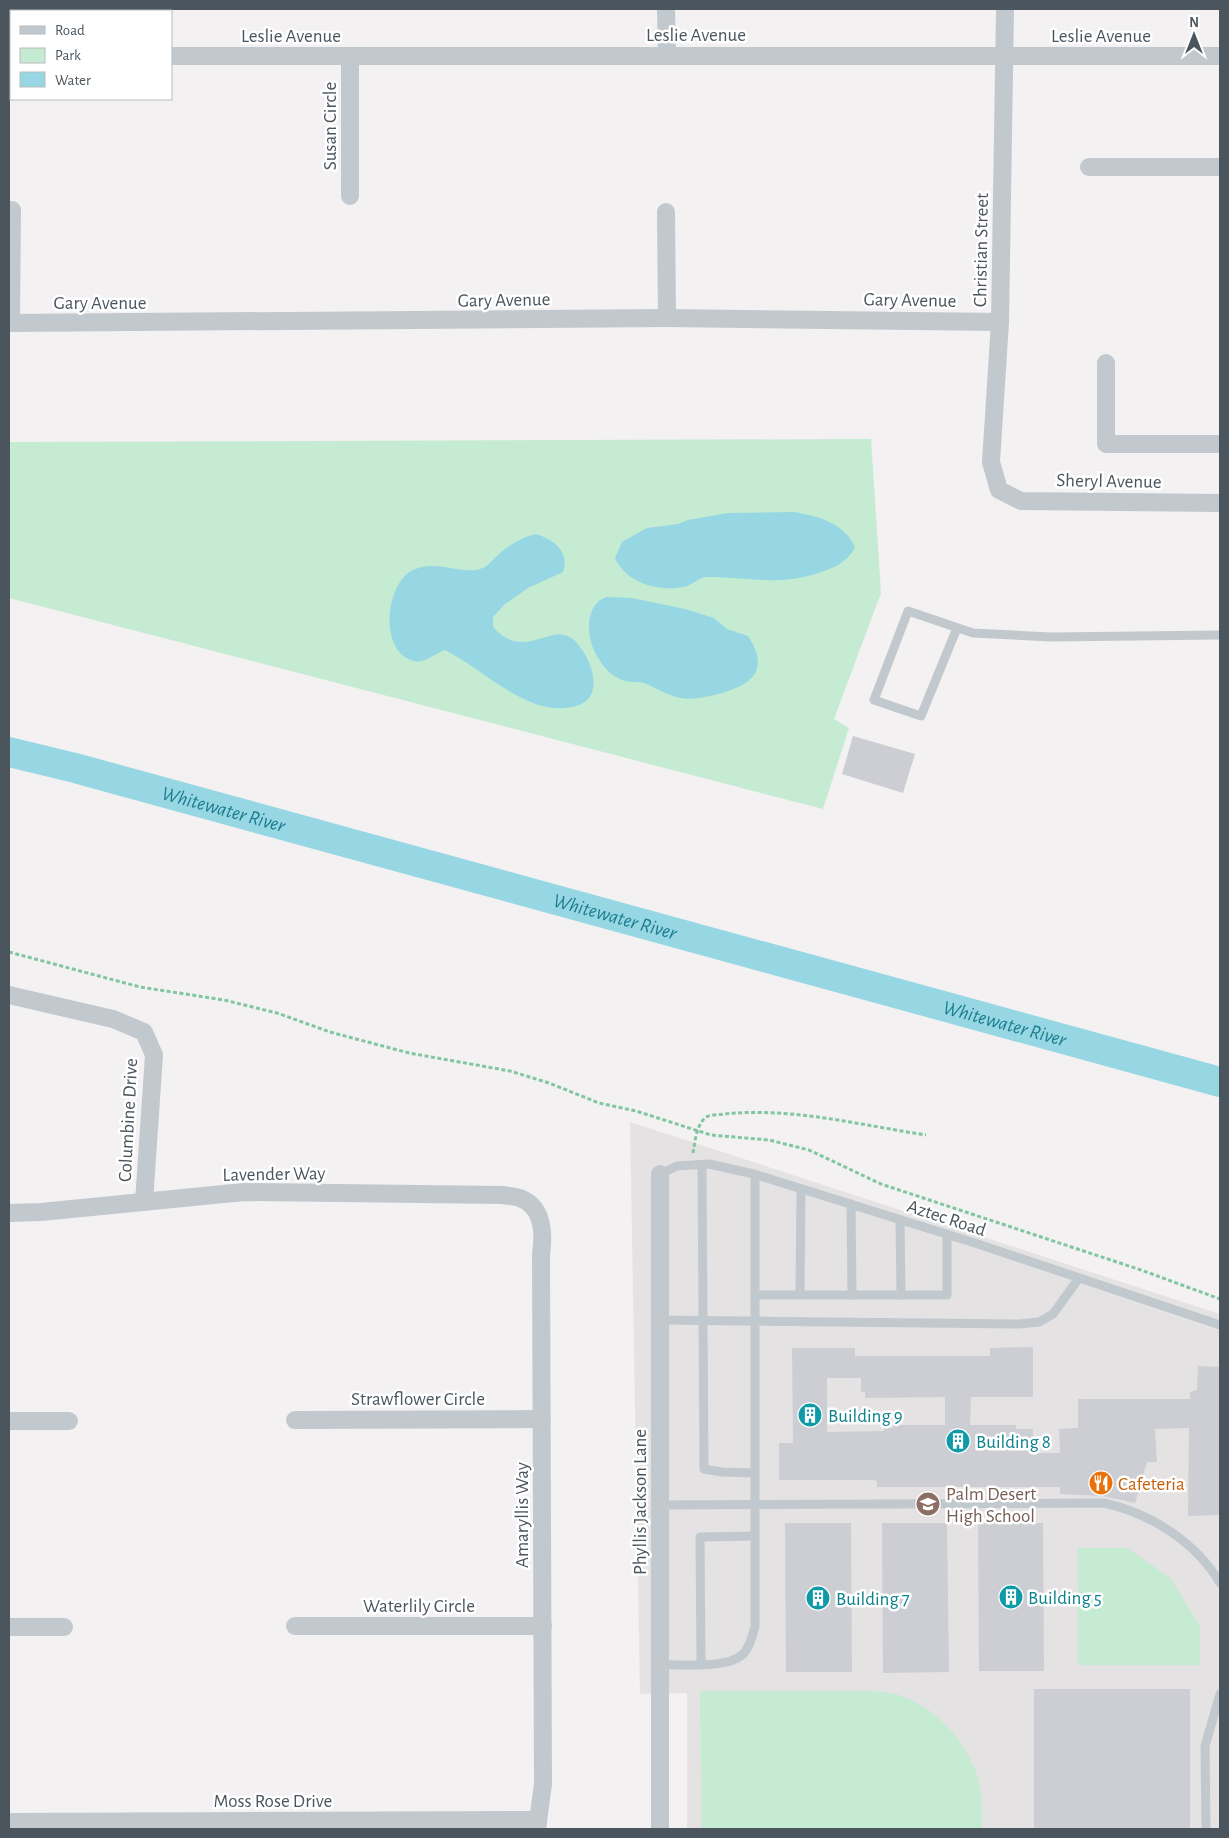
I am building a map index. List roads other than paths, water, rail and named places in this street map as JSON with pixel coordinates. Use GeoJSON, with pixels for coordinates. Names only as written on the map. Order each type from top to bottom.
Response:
{"type":"FeatureCollection","features":[{"type":"Feature","properties":{"kind":"street"},"geometry":{"type":"LineString","coordinates":[[666,9],[666,55]]}},
{"type":"Feature","properties":{"kind":"street","name":"Christian Street"},"geometry":{"type":"LineString","coordinates":[[999,490],[991,462],[1000,322],[1005,9]]}},
{"type":"Feature","properties":{"kind":"street","name":"Leslie Avenue"},"geometry":{"type":"LineString","coordinates":[[172,56],[1220,56]]}},
{"type":"Feature","properties":{"kind":"street","name":"Susan Circle"},"geometry":{"type":"LineString","coordinates":[[350,56],[350,196]]}},
{"type":"Feature","properties":{"kind":"street"},"geometry":{"type":"LineString","coordinates":[[1088,167],[1220,167]]}},
{"type":"Feature","properties":{"kind":"street"},"geometry":{"type":"LineString","coordinates":[[10,323],[12,210]]}},
{"type":"Feature","properties":{"kind":"street"},"geometry":{"type":"LineString","coordinates":[[666,212],[666,318]]}},
{"type":"Feature","properties":{"kind":"street","name":"Gary Avenue"},"geometry":{"type":"LineString","coordinates":[[10,323],[666,318],[1000,322]]}},
{"type":"Feature","properties":{"kind":"street"},"geometry":{"type":"LineString","coordinates":[[1106,363],[1106,444],[1220,444]]}},
{"type":"Feature","properties":{"kind":"street","name":"Sheryl Avenue"},"geometry":{"type":"LineString","coordinates":[[999,490],[1021,501],[1220,503]]}},
{"type":"Feature","properties":{"kind":"street","name":"Columbine Drive"},"geometry":{"type":"LineString","coordinates":[[9,995],[113,1019],[144,1032],[154,1055],[144,1202]]}},
{"type":"Feature","properties":{"kind":"street","name":"Phyllis Jackson Lane"},"geometry":{"type":"LineString","coordinates":[[660,1174],[660,1829]]}},
{"type":"Feature","properties":{"kind":"street","name":"Lavender Way"},"geometry":{"type":"LineString","coordinates":[[9,1213],[244,1192],[502,1195],[522,1199],[537,1211]]}},
{"type":"Feature","properties":{"kind":"street","name":"Amaryllis Way"},"geometry":{"type":"LineString","coordinates":[[537,1211],[544,1235],[541,1254],[543,1784],[537,1825]]}},
{"type":"Feature","properties":{"kind":"street","name":"Strawflower Circle"},"geometry":{"type":"LineString","coordinates":[[295,1420],[542,1419]]}},
{"type":"Feature","properties":{"kind":"street"},"geometry":{"type":"LineString","coordinates":[[9,1421],[69,1421]]}},
{"type":"Feature","properties":{"kind":"street","name":"Waterlily Circle"},"geometry":{"type":"LineString","coordinates":[[295,1626],[543,1626]]}},
{"type":"Feature","properties":{"kind":"street"},"geometry":{"type":"LineString","coordinates":[[9,1627],[64,1627]]}},
{"type":"Feature","properties":{"kind":"street","name":"Moss Rose Drive"},"geometry":{"type":"LineString","coordinates":[[9,1822],[76,1826],[537,1825]]}},
{"type":"Feature","properties":{"kind":"lane"},"geometry":{"type":"LineString","coordinates":[[957,628],[921,716],[874,700],[908,611],[957,628],[973,634],[1051,637],[1220,635]]}},
{"type":"Feature","properties":{"kind":"lane"},"geometry":{"type":"LineString","coordinates":[[702,1164],[704,1469],[722,1472],[755,1473]]}},
{"type":"Feature","properties":{"kind":"lane","name":"Aztec Road"},"geometry":{"type":"LineString","coordinates":[[660,1174],[677,1166],[702,1164],[755,1175],[947,1234],[1220,1325]]}},
{"type":"Feature","properties":{"kind":"lane"},"geometry":{"type":"LineString","coordinates":[[660,1665],[731,1661],[742,1655],[750,1644],[755,1626],[755,1175]]}},
{"type":"Feature","properties":{"kind":"lane"},"geometry":{"type":"LineString","coordinates":[[800,1295],[801,1189]]}},
{"type":"Feature","properties":{"kind":"lane"},"geometry":{"type":"LineString","coordinates":[[851,1204],[852,1295]]}},
{"type":"Feature","properties":{"kind":"lane"},"geometry":{"type":"LineString","coordinates":[[900,1220],[901,1295]]}},
{"type":"Feature","properties":{"kind":"lane"},"geometry":{"type":"LineString","coordinates":[[755,1295],[946,1295],[947,1234]]}},
{"type":"Feature","properties":{"kind":"lane"},"geometry":{"type":"LineString","coordinates":[[660,1320],[1009,1324],[1039,1322],[1053,1314],[1079,1278]]}},
{"type":"Feature","properties":{"kind":"lane"},"geometry":{"type":"LineString","coordinates":[[660,1505],[1104,1503],[1125,1508],[1161,1526],[1186,1544],[1211,1568],[1220,1583]]}},
{"type":"Feature","properties":{"kind":"lane"},"geometry":{"type":"LineString","coordinates":[[701,1664],[700,1537],[755,1536]]}},
{"type":"Feature","properties":{"kind":"lane"},"geometry":{"type":"LineString","coordinates":[[1206,1829],[1204,1746],[1220,1694]]}},
{"type":"Feature","properties":{"kind":"water"},"geometry":{"type":"Polygon","coordinates":[[[794,512],[830,522],[845,532],[855,548],[847,558],[833,568],[801,578],[761,580],[708,577],[684,587],[674,588],[654,587],[644,584],[627,574],[615,558],[622,542],[647,528],[678,524],[688,520],[728,513],[794,512]]]}},
{"type":"Feature","properties":{"kind":"water"},"geometry":{"type":"Polygon","coordinates":[[[536,534],[559,547],[564,558],[563,572],[528,588],[505,604],[493,617],[493,627],[505,637],[516,641],[527,642],[556,635],[565,635],[574,640],[580,646],[593,674],[592,692],[587,700],[579,705],[561,708],[544,706],[526,700],[509,691],[445,650],[418,662],[403,655],[395,645],[391,632],[390,618],[391,603],[402,579],[411,571],[421,567],[441,566],[477,570],[486,566],[515,542],[536,534]]]}},
{"type":"Feature","properties":{"kind":"water"},"geometry":{"type":"Polygon","coordinates":[[[607,597],[632,598],[685,609],[714,618],[727,629],[748,636],[755,648],[758,659],[754,675],[740,686],[730,690],[690,699],[675,697],[644,683],[628,682],[617,678],[603,666],[598,658],[589,632],[589,623],[594,607],[599,601],[607,597]]]}},
{"type":"Feature","properties":{"kind":"waterway","name":"Whitewater River"},"geometry":{"type":"LineString","coordinates":[[9,752],[75,768],[1220,1082]]}},
{"type":"Feature","properties":{"kind":"place","name":"Building 9"},"geometry":{"type":"Point","coordinates":[810,1415]}},
{"type":"Feature","properties":{"kind":"place","name":"Building 8"},"geometry":{"type":"Point","coordinates":[958,1441]}},
{"type":"Feature","properties":{"kind":"place","name":"Cafeteria"},"geometry":{"type":"Point","coordinates":[1101,1483]}},
{"type":"Feature","properties":{"kind":"place","name":"Palm Desert High School"},"geometry":{"type":"Point","coordinates":[928,1504]}},
{"type":"Feature","properties":{"kind":"place","name":"Building 5"},"geometry":{"type":"Point","coordinates":[1011,1597]}},
{"type":"Feature","properties":{"kind":"place","name":"Building 7"},"geometry":{"type":"Point","coordinates":[818,1598]}}]}
